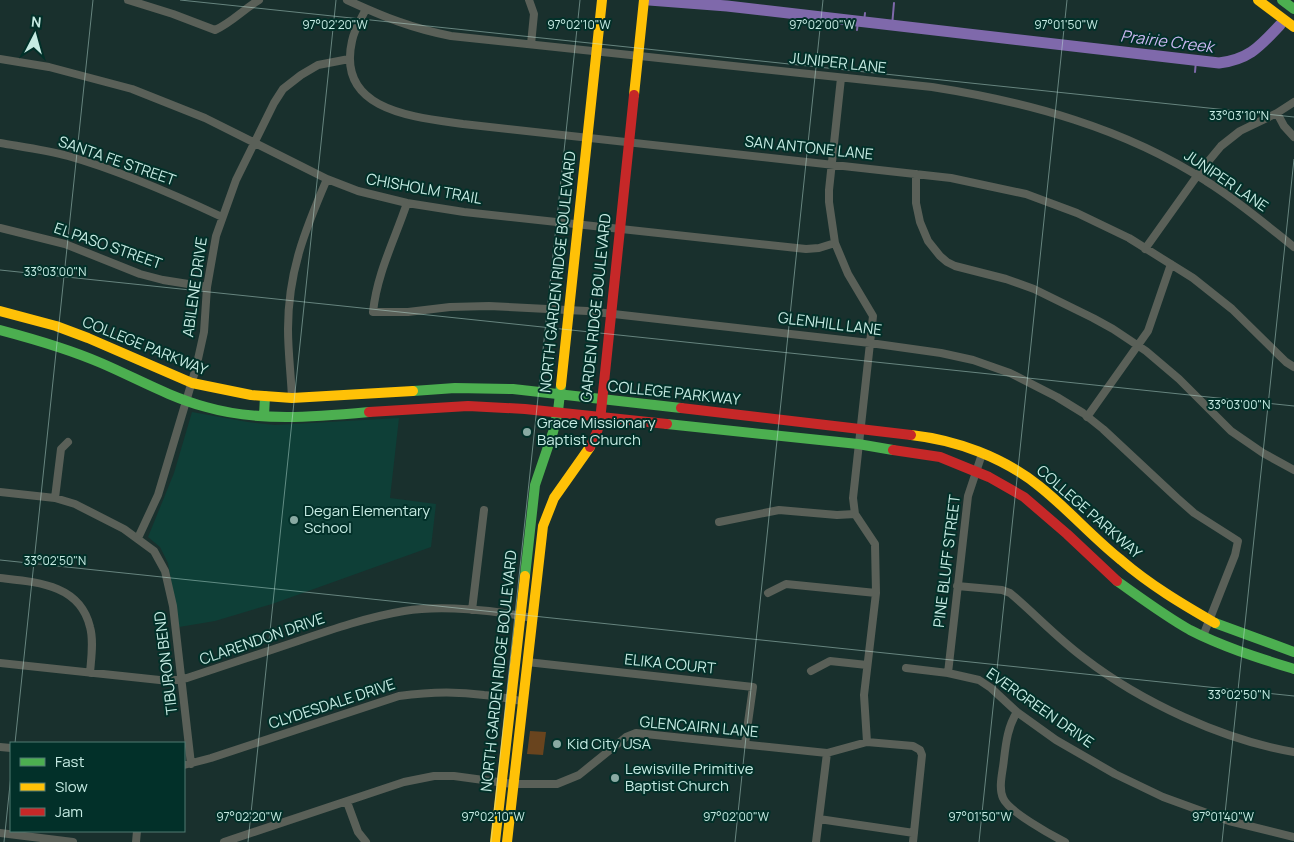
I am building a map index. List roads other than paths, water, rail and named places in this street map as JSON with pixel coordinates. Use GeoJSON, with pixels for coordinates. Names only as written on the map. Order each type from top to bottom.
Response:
{"type":"FeatureCollection","features":[{"type":"Feature","properties":{"kind":"main road","name":"NORTH GARDEN RIDGE BOULEVARD"},"geometry":{"type":"LineString","coordinates":[[495,842],[535,485],[554,432],[558,411],[602,0]]}},
{"type":"Feature","properties":{"kind":"main road","name":"GARDEN RIDGE BOULEVARD"},"geometry":{"type":"LineString","coordinates":[[507,842],[543,526],[556,493],[589,451],[598,429],[644,0]]}},
{"type":"Feature","properties":{"kind":"main road"},"geometry":{"type":"LineString","coordinates":[[1258,0],[1294,27]]}},
{"type":"Feature","properties":{"kind":"main road"},"geometry":{"type":"LineString","coordinates":[[1282,0],[1294,9]]}},
{"type":"Feature","properties":{"kind":"main road","name":"COLLEGE PARKWAY"},"geometry":{"type":"LineString","coordinates":[[0,311],[29,318],[80,335],[192,383],[214,389],[265,396],[292,398],[455,388],[513,389],[938,438],[982,454],[1018,472],[1039,486],[1139,575],[1209,620],[1245,636],[1294,652]]}},
{"type":"Feature","properties":{"kind":"main road","name":"COLLEGE PARKWAY"},"geometry":{"type":"LineString","coordinates":[[0,330],[45,342],[85,356],[150,387],[229,412],[264,416],[322,416],[401,409],[468,406],[558,411],[858,444],[940,457],[976,471],[1024,496],[1110,576],[1148,604],[1203,636],[1240,652],[1294,669]]}},
{"type":"Feature","properties":{"kind":"main road"},"geometry":{"type":"LineString","coordinates":[[264,416],[265,396]]}},
{"type":"Feature","properties":{"kind":"street"},"geometry":{"type":"LineString","coordinates":[[128,0],[215,30],[259,0]]}},
{"type":"Feature","properties":{"kind":"street","name":"JUNIPER LANE"},"geometry":{"type":"LineString","coordinates":[[347,0],[383,17],[426,31],[451,36],[932,87],[1044,110],[1137,143],[1197,176],[1245,208],[1294,247]]}},
{"type":"Feature","properties":{"kind":"street"},"geometry":{"type":"LineString","coordinates":[[529,0],[534,14],[531,44]]}},
{"type":"Feature","properties":{"kind":"street","name":"SAN ANTONE LANE"},"geometry":{"type":"LineString","coordinates":[[366,9],[352,39],[349,59],[356,82],[363,92],[372,102],[385,108],[423,118],[455,123],[951,178],[1026,194],[1077,213],[1128,238],[1193,278],[1232,309],[1294,368]]}},
{"type":"Feature","properties":{"kind":"street","name":"CHISHOLM TRAIL"},"geometry":{"type":"LineString","coordinates":[[0,59],[57,69],[132,89],[172,104],[254,141],[327,179],[358,191],[407,203],[464,212],[620,230],[806,249],[819,248],[835,242]]}},
{"type":"Feature","properties":{"kind":"street","name":"ABILENE DRIVE"},"geometry":{"type":"LineString","coordinates":[[138,538],[158,495],[192,383],[204,332],[207,287],[216,236],[227,200],[254,141],[283,90],[301,75],[318,65],[349,59]]}},
{"type":"Feature","properties":{"kind":"street"},"geometry":{"type":"LineString","coordinates":[[841,78],[829,202],[835,242],[848,274],[873,316],[853,498],[855,514],[876,544],[876,593],[864,695],[867,742]]}},
{"type":"Feature","properties":{"kind":"street"},"geometry":{"type":"LineString","coordinates":[[1145,249],[1221,146],[1240,131],[1277,113],[1294,102]]}},
{"type":"Feature","properties":{"kind":"street"},"geometry":{"type":"LineString","coordinates":[[1277,113],[1284,126],[1294,137]]}},
{"type":"Feature","properties":{"kind":"street","name":"SANTA FE STREET"},"geometry":{"type":"LineString","coordinates":[[0,143],[83,161],[178,196],[222,217]]}},
{"type":"Feature","properties":{"kind":"street"},"geometry":{"type":"LineString","coordinates":[[916,174],[916,203],[920,222],[928,241],[947,262],[1006,279],[1093,318],[1137,346],[1179,379],[1231,431],[1263,453],[1294,470]]}},
{"type":"Feature","properties":{"kind":"street"},"geometry":{"type":"LineString","coordinates":[[292,398],[288,328],[291,284],[301,242],[327,179]]}},
{"type":"Feature","properties":{"kind":"street","name":"GLENHILL LANE"},"geometry":{"type":"LineString","coordinates":[[407,203],[380,274],[376,287],[373,312],[408,312],[450,307],[489,306],[569,310],[870,343],[941,353],[991,366],[1010,373],[1056,397],[1103,429],[1194,513],[1238,541],[1235,555],[1203,636]]}},
{"type":"Feature","properties":{"kind":"street","name":"EL PASO STREET"},"geometry":{"type":"LineString","coordinates":[[0,228],[65,244],[140,274],[207,287]]}},
{"type":"Feature","properties":{"kind":"street"},"geometry":{"type":"LineString","coordinates":[[1087,417],[1151,324],[1171,264]]}},
{"type":"Feature","properties":{"kind":"street"},"geometry":{"type":"LineString","coordinates":[[55,498],[61,449],[68,442]]}},
{"type":"Feature","properties":{"kind":"street","name":"PINE BLUFF STREET"},"geometry":{"type":"LineString","coordinates":[[948,673],[968,496],[982,454]]}},
{"type":"Feature","properties":{"kind":"street","name":"TIBURON BEND"},"geometry":{"type":"LineString","coordinates":[[0,492],[55,498],[90,511],[138,538],[154,551],[165,571],[173,606],[182,679],[187,765]]}},
{"type":"Feature","properties":{"kind":"street"},"geometry":{"type":"LineString","coordinates":[[472,610],[484,510]]}},
{"type":"Feature","properties":{"kind":"street"},"geometry":{"type":"LineString","coordinates":[[719,522],[779,510],[837,515],[855,514]]}},
{"type":"Feature","properties":{"kind":"street"},"geometry":{"type":"LineString","coordinates":[[0,578],[48,585],[57,588],[78,604],[84,611],[90,628],[90,673]]}},
{"type":"Feature","properties":{"kind":"street"},"geometry":{"type":"LineString","coordinates":[[768,593],[786,584],[876,593]]}},
{"type":"Feature","properties":{"kind":"street"},"geometry":{"type":"LineString","coordinates":[[957,586],[1002,590],[1010,593],[1084,658],[1114,680],[1212,728],[1257,743],[1294,752]]}},
{"type":"Feature","properties":{"kind":"street","name":"CLARENDON DRIVE"},"geometry":{"type":"LineString","coordinates":[[0,663],[156,680],[182,679],[375,617],[404,611],[420,609],[472,610],[532,618]]}},
{"type":"Feature","properties":{"kind":"street"},"geometry":{"type":"LineString","coordinates":[[811,670],[830,660],[867,665]]}},
{"type":"Feature","properties":{"kind":"street","name":"ELIKA COURT"},"geometry":{"type":"LineString","coordinates":[[527,662],[753,687],[745,744]]}},
{"type":"Feature","properties":{"kind":"street","name":"EVERGREEN DRIVE"},"geometry":{"type":"LineString","coordinates":[[906,668],[948,673],[978,680],[991,688],[1017,712],[1056,740],[1115,774],[1163,797],[1229,821],[1294,837]]}},
{"type":"Feature","properties":{"kind":"street","name":"CLYDESDALE DRIVE"},"geometry":{"type":"LineString","coordinates":[[187,765],[399,696],[439,692],[522,700]]}},
{"type":"Feature","properties":{"kind":"street"},"geometry":{"type":"LineString","coordinates":[[1017,712],[1012,719],[1006,743],[1001,790],[1003,798],[1010,808],[1065,842]]}},
{"type":"Feature","properties":{"kind":"street","name":"GLENCAIRN LANE"},"geometry":{"type":"LineString","coordinates":[[224,842],[404,782],[434,776],[454,776],[513,784],[557,784],[579,775],[626,737],[636,733],[827,753],[867,742],[913,746],[920,750],[922,755],[914,832]]}},
{"type":"Feature","properties":{"kind":"street"},"geometry":{"type":"LineString","coordinates":[[816,842],[827,753]]}},
{"type":"Feature","properties":{"kind":"street"},"geometry":{"type":"LineString","coordinates":[[347,802],[358,832],[366,842]]}},
{"type":"Feature","properties":{"kind":"street"},"geometry":{"type":"LineString","coordinates":[[819,819],[914,832],[913,842]]}},
{"type":"Feature","properties":{"kind":"street"},"geometry":{"type":"LineString","coordinates":[[0,833],[73,842]]}},
{"type":"Feature","properties":{"kind":"waterway","name":"Prairie Creek"},"geometry":{"type":"LineString","coordinates":[[649,0],[727,6],[1219,63],[1247,55],[1280,25]]}},
{"type":"Feature","properties":{"kind":"waterway"},"geometry":{"type":"LineString","coordinates":[[892,26],[894,3]]}},
{"type":"Feature","properties":{"kind":"waterway"},"geometry":{"type":"LineString","coordinates":[[864,22],[865,13]]}},
{"type":"Feature","properties":{"kind":"waterway"},"geometry":{"type":"LineString","coordinates":[[857,30],[858,22]]}},
{"type":"Feature","properties":{"kind":"waterway"},"geometry":{"type":"LineString","coordinates":[[1195,72],[1196,61]]}},
{"type":"Feature","properties":{"kind":"place","name":"Grace Missionary Baptist Church"},"geometry":{"type":"Point","coordinates":[527,432]}},
{"type":"Feature","properties":{"kind":"place","name":"Degan Elementary School"},"geometry":{"type":"Point","coordinates":[294,520]}},
{"type":"Feature","properties":{"kind":"place","name":"Kid City USA"},"geometry":{"type":"Point","coordinates":[557,744]}},
{"type":"Feature","properties":{"kind":"place","name":"Lewisville Primitive Baptist Church"},"geometry":{"type":"Point","coordinates":[615,778]}}]}
